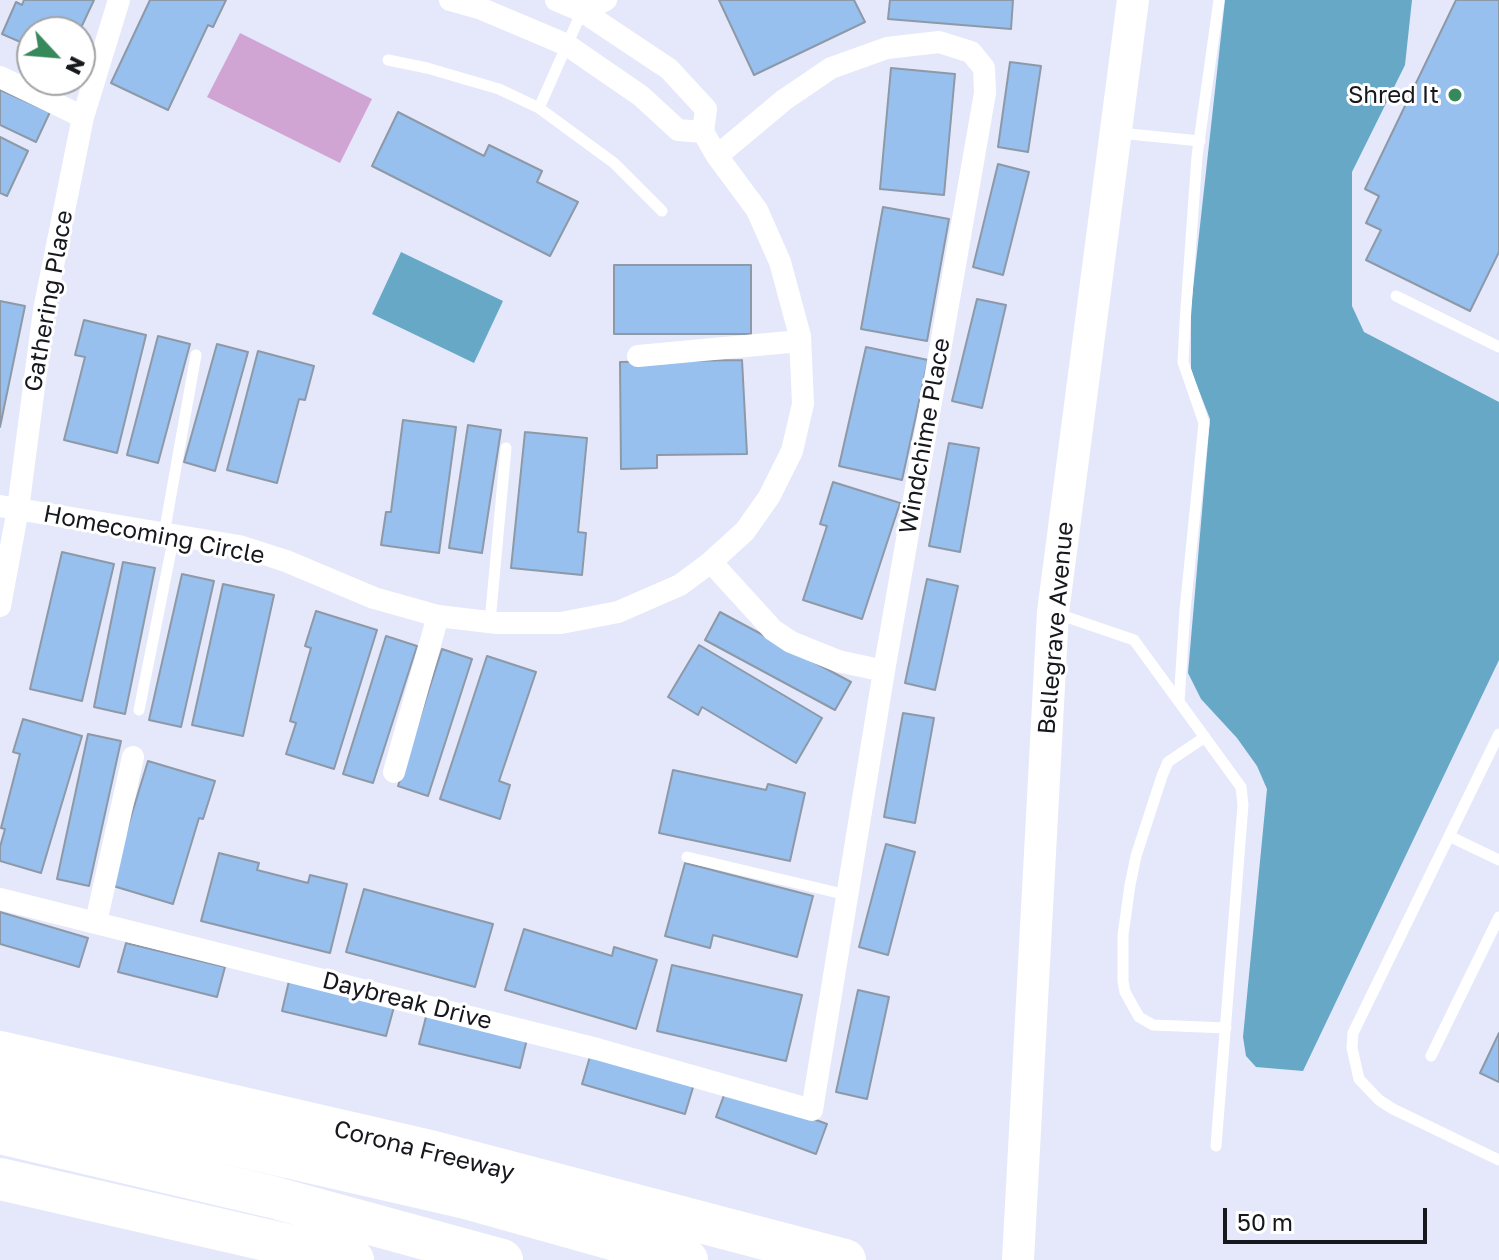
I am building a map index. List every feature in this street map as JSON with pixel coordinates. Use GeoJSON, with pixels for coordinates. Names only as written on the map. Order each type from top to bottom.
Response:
{"type":"FeatureCollection","features":[{"type":"Feature","properties":{"kind":"highway","name":"Corona Freeway"},"geometry":{"type":"LineString","coordinates":[[0,1052],[434,1152],[845,1260]]}},
{"type":"Feature","properties":{"kind":"highway"},"geometry":{"type":"LineString","coordinates":[[0,1091],[466,1198],[687,1260]]}},
{"type":"Feature","properties":{"kind":"highway"},"geometry":{"type":"LineString","coordinates":[[0,1133],[272,1197],[502,1260]]}},
{"type":"Feature","properties":{"kind":"highway"},"geometry":{"type":"LineString","coordinates":[[0,1179],[353,1260]]}},
{"type":"Feature","properties":{"kind":"main road","name":"Bellegrave Avenue"},"geometry":{"type":"LineString","coordinates":[[1019,1250],[1053,612],[1133,0]]}},
{"type":"Feature","properties":{"kind":"street","name":"Gathering Place"},"geometry":{"type":"LineString","coordinates":[[0,606],[9,508],[44,310],[83,117],[119,0]]}},
{"type":"Feature","properties":{"kind":"street"},"geometry":{"type":"LineString","coordinates":[[450,0],[482,9],[567,45],[641,96],[678,130],[703,132]]}},
{"type":"Feature","properties":{"kind":"street","name":"Homecoming Circle"},"geometry":{"type":"LineString","coordinates":[[9,508],[239,546],[286,561],[374,598],[438,616],[490,622],[561,623],[618,612],[680,585],[745,531],[769,497],[792,451],[803,404],[800,341],[780,262],[757,210],[703,132],[706,109],[669,69],[583,5],[556,0]]}},
{"type":"Feature","properties":{"kind":"street"},"geometry":{"type":"LineString","coordinates":[[583,5],[606,0]]}},
{"type":"Feature","properties":{"kind":"street","name":"Windchime Place"},"geometry":{"type":"LineString","coordinates":[[717,156],[784,100],[831,68],[887,48],[939,42],[971,52],[984,68],[985,93],[884,671],[812,1110]]}},
{"type":"Feature","properties":{"kind":"street"},"geometry":{"type":"LineString","coordinates":[[0,77],[83,117]]}},
{"type":"Feature","properties":{"kind":"street"},"geometry":{"type":"LineString","coordinates":[[638,356],[800,341]]}},
{"type":"Feature","properties":{"kind":"street"},"geometry":{"type":"LineString","coordinates":[[711,562],[773,630],[791,642],[838,661],[884,671]]}},
{"type":"Feature","properties":{"kind":"street"},"geometry":{"type":"LineString","coordinates":[[394,772],[438,616]]}},
{"type":"Feature","properties":{"kind":"street"},"geometry":{"type":"LineString","coordinates":[[96,922],[133,757]]}},
{"type":"Feature","properties":{"kind":"street","name":"Daybreak Drive"},"geometry":{"type":"LineString","coordinates":[[0,899],[597,1049],[812,1110]]}},
{"type":"Feature","properties":{"kind":"lane"},"geometry":{"type":"LineString","coordinates":[[1179,702],[1204,423],[1183,362],[1200,141],[1219,0]]}},
{"type":"Feature","properties":{"kind":"lane"},"geometry":{"type":"LineString","coordinates":[[539,108],[583,5]]}},
{"type":"Feature","properties":{"kind":"lane"},"geometry":{"type":"LineString","coordinates":[[388,60],[499,89],[539,108],[614,163],[662,211]]}},
{"type":"Feature","properties":{"kind":"lane"},"geometry":{"type":"LineString","coordinates":[[1114,132],[1200,141]]}},
{"type":"Feature","properties":{"kind":"lane"},"geometry":{"type":"LineString","coordinates":[[1396,296],[1499,347]]}},
{"type":"Feature","properties":{"kind":"lane"},"geometry":{"type":"LineString","coordinates":[[139,710],[196,355]]}},
{"type":"Feature","properties":{"kind":"lane"},"geometry":{"type":"LineString","coordinates":[[490,622],[506,448]]}},
{"type":"Feature","properties":{"kind":"lane"},"geometry":{"type":"LineString","coordinates":[[1053,612],[1134,640],[1241,787],[1243,805],[1216,1146]]}},
{"type":"Feature","properties":{"kind":"lane"},"geometry":{"type":"LineString","coordinates":[[1499,734],[1353,1033],[1352,1048],[1359,1079],[1379,1100],[1499,1160]]}},
{"type":"Feature","properties":{"kind":"lane"},"geometry":{"type":"LineString","coordinates":[[1205,737],[1168,762],[1162,776],[1133,870],[1123,935],[1123,981],[1125,992],[1139,1017],[1153,1025],[1226,1028]]}},
{"type":"Feature","properties":{"kind":"lane"},"geometry":{"type":"LineString","coordinates":[[1449,836],[1499,860]]}},
{"type":"Feature","properties":{"kind":"lane"},"geometry":{"type":"LineString","coordinates":[[687,857],[847,895]]}},
{"type":"Feature","properties":{"kind":"lane"},"geometry":{"type":"LineString","coordinates":[[1431,1056],[1499,917]]}},
{"type":"Feature","properties":{"kind":"shaded area"},"geometry":{"type":"Polygon","coordinates":[[[240,33],[372,99],[340,163],[207,97],[240,33]]]}},
{"type":"Feature","properties":{"kind":"water"},"geometry":{"type":"Polygon","coordinates":[[[1225,0],[1412,0],[1405,65],[1352,172],[1352,306],[1364,332],[1499,402],[1499,660],[1303,1071],[1256,1067],[1246,1056],[1243,1037],[1267,789],[1257,766],[1237,738],[1201,699],[1188,673],[1210,419],[1191,370],[1191,307],[1225,0]]]}},
{"type":"Feature","properties":{"kind":"water"},"geometry":{"type":"Polygon","coordinates":[[[401,252],[503,301],[474,363],[372,314],[401,252]]]}},
{"type":"Feature","properties":{"kind":"building"},"geometry":{"type":"Polygon","coordinates":[[[24,0],[94,0],[86,16],[16,16],[16,40],[2,34],[16,2],[22,5],[24,0]]]}},
{"type":"Feature","properties":{"kind":"building"},"geometry":{"type":"Polygon","coordinates":[[[150,0],[226,0],[213,27],[208,25],[168,110],[111,83],[150,0]]]}},
{"type":"Feature","properties":{"kind":"building"},"geometry":{"type":"Polygon","coordinates":[[[719,0],[854,0],[865,22],[754,75],[719,0]]]}},
{"type":"Feature","properties":{"kind":"building"},"geometry":{"type":"Polygon","coordinates":[[[890,0],[1013,0],[1011,29],[888,19],[890,0]]]}},
{"type":"Feature","properties":{"kind":"building","name":"Shred It"},"geometry":{"type":"Polygon","coordinates":[[[1456,0],[1499,0],[1499,252],[1470,311],[1366,260],[1381,230],[1366,223],[1379,196],[1365,189],[1456,0]]]}},
{"type":"Feature","properties":{"kind":"building"},"geometry":{"type":"Polygon","coordinates":[[[1010,62],[1041,66],[1028,152],[998,147],[1010,62]]]}},
{"type":"Feature","properties":{"kind":"building"},"geometry":{"type":"Polygon","coordinates":[[[891,68],[955,74],[944,195],[880,189],[891,68]]]}},
{"type":"Feature","properties":{"kind":"building"},"geometry":{"type":"Polygon","coordinates":[[[0,90],[50,112],[36,142],[0,125],[0,90]]]}},
{"type":"Feature","properties":{"kind":"building"},"geometry":{"type":"Polygon","coordinates":[[[398,112],[484,156],[489,145],[542,171],[537,182],[578,202],[550,256],[372,166],[398,112]]]}},
{"type":"Feature","properties":{"kind":"building"},"geometry":{"type":"Polygon","coordinates":[[[0,137],[28,151],[7,196],[0,193],[0,137]]]}},
{"type":"Feature","properties":{"kind":"building"},"geometry":{"type":"Polygon","coordinates":[[[998,164],[1029,172],[1003,275],[973,267],[998,164]]]}},
{"type":"Feature","properties":{"kind":"building"},"geometry":{"type":"Polygon","coordinates":[[[883,207],[949,219],[927,341],[861,329],[883,207]]]}},
{"type":"Feature","properties":{"kind":"building"},"geometry":{"type":"Polygon","coordinates":[[[614,265],[751,265],[751,334],[614,334],[614,265]]]}},
{"type":"Feature","properties":{"kind":"building"},"geometry":{"type":"Polygon","coordinates":[[[977,299],[1006,305],[982,408],[952,401],[977,299]]]}},
{"type":"Feature","properties":{"kind":"building"},"geometry":{"type":"Polygon","coordinates":[[[0,301],[25,306],[0,427],[0,301]]]}},
{"type":"Feature","properties":{"kind":"building"},"geometry":{"type":"Polygon","coordinates":[[[84,320],[146,335],[117,453],[64,440],[85,357],[75,355],[84,320]]]}},
{"type":"Feature","properties":{"kind":"building"},"geometry":{"type":"Polygon","coordinates":[[[158,336],[190,344],[158,463],[127,455],[158,336]]]}},
{"type":"Feature","properties":{"kind":"building"},"geometry":{"type":"Polygon","coordinates":[[[217,344],[248,352],[215,471],[184,462],[217,344]]]}},
{"type":"Feature","properties":{"kind":"building"},"geometry":{"type":"Polygon","coordinates":[[[866,347],[928,360],[902,480],[839,466],[866,347]]]}},
{"type":"Feature","properties":{"kind":"building"},"geometry":{"type":"Polygon","coordinates":[[[258,351],[314,366],[305,400],[299,399],[277,483],[227,470],[258,351]]]}},
{"type":"Feature","properties":{"kind":"building"},"geometry":{"type":"Polygon","coordinates":[[[742,360],[747,454],[657,455],[657,468],[621,469],[620,362],[742,360]]]}},
{"type":"Feature","properties":{"kind":"building"},"geometry":{"type":"Polygon","coordinates":[[[403,420],[456,427],[439,553],[381,545],[386,512],[391,512],[403,420]]]}},
{"type":"Feature","properties":{"kind":"building"},"geometry":{"type":"Polygon","coordinates":[[[468,425],[501,430],[482,553],[449,548],[468,425]]]}},
{"type":"Feature","properties":{"kind":"building"},"geometry":{"type":"Polygon","coordinates":[[[525,432],[587,438],[578,532],[586,533],[582,575],[511,568],[525,432]]]}},
{"type":"Feature","properties":{"kind":"building"},"geometry":{"type":"Polygon","coordinates":[[[949,443],[979,448],[960,552],[929,546],[949,443]]]}},
{"type":"Feature","properties":{"kind":"building"},"geometry":{"type":"Polygon","coordinates":[[[833,482],[900,503],[862,619],[803,600],[827,526],[820,524],[833,482]]]}},
{"type":"Feature","properties":{"kind":"building"},"geometry":{"type":"Polygon","coordinates":[[[62,552],[114,564],[82,701],[30,689],[62,552]]]}},
{"type":"Feature","properties":{"kind":"building"},"geometry":{"type":"Polygon","coordinates":[[[123,562],[155,568],[125,714],[94,707],[123,562]]]}},
{"type":"Feature","properties":{"kind":"building"},"geometry":{"type":"Polygon","coordinates":[[[182,574],[214,581],[181,727],[149,720],[182,574]]]}},
{"type":"Feature","properties":{"kind":"building"},"geometry":{"type":"Polygon","coordinates":[[[927,579],[958,586],[935,690],[905,683],[927,579]]]}},
{"type":"Feature","properties":{"kind":"building"},"geometry":{"type":"Polygon","coordinates":[[[223,584],[274,595],[243,736],[192,725],[223,584]]]}},
{"type":"Feature","properties":{"kind":"building"},"geometry":{"type":"Polygon","coordinates":[[[316,611],[377,630],[334,769],[286,754],[296,723],[290,721],[311,648],[305,646],[316,611]]]}},
{"type":"Feature","properties":{"kind":"building"},"geometry":{"type":"Polygon","coordinates":[[[720,612],[851,682],[835,710],[705,640],[720,612]]]}},
{"type":"Feature","properties":{"kind":"building"},"geometry":{"type":"Polygon","coordinates":[[[386,636],[417,646],[373,783],[343,774],[386,636]]]}},
{"type":"Feature","properties":{"kind":"building"},"geometry":{"type":"Polygon","coordinates":[[[699,645],[822,718],[796,763],[702,707],[698,715],[668,697],[699,645]]]}},
{"type":"Feature","properties":{"kind":"building"},"geometry":{"type":"Polygon","coordinates":[[[442,649],[472,659],[428,796],[398,786],[442,649]]]}},
{"type":"Feature","properties":{"kind":"building"},"geometry":{"type":"Polygon","coordinates":[[[487,656],[536,672],[499,781],[510,785],[500,819],[440,799],[487,656]]]}},
{"type":"Feature","properties":{"kind":"building"},"geometry":{"type":"Polygon","coordinates":[[[903,713],[934,718],[915,823],[884,817],[903,713]]]}},
{"type":"Feature","properties":{"kind":"building"},"geometry":{"type":"Polygon","coordinates":[[[23,719],[82,736],[41,873],[0,861],[5,829],[1,828],[20,754],[13,752],[23,719]]]}},
{"type":"Feature","properties":{"kind":"building"},"geometry":{"type":"Polygon","coordinates":[[[88,734],[121,741],[89,886],[57,879],[88,734]]]}},
{"type":"Feature","properties":{"kind":"building"},"geometry":{"type":"Polygon","coordinates":[[[148,761],[215,781],[203,819],[199,818],[173,904],[110,885],[148,761]]]}},
{"type":"Feature","properties":{"kind":"building"},"geometry":{"type":"Polygon","coordinates":[[[673,770],[766,790],[768,784],[805,793],[790,861],[659,833],[673,770]]]}},
{"type":"Feature","properties":{"kind":"building"},"geometry":{"type":"Polygon","coordinates":[[[886,844],[915,852],[888,955],[859,947],[886,844]]]}},
{"type":"Feature","properties":{"kind":"building"},"geometry":{"type":"Polygon","coordinates":[[[219,853],[259,863],[257,870],[308,883],[310,875],[347,884],[330,953],[201,921],[219,853]]]}},
{"type":"Feature","properties":{"kind":"building"},"geometry":{"type":"Polygon","coordinates":[[[685,863],[813,896],[797,957],[713,935],[710,948],[665,936],[685,863]]]}},
{"type":"Feature","properties":{"kind":"building"},"geometry":{"type":"Polygon","coordinates":[[[364,889],[493,924],[475,987],[346,952],[364,889]]]}},
{"type":"Feature","properties":{"kind":"building"},"geometry":{"type":"Polygon","coordinates":[[[0,912],[88,938],[79,967],[0,944],[0,912]]]}},
{"type":"Feature","properties":{"kind":"building"},"geometry":{"type":"Polygon","coordinates":[[[524,929],[612,956],[614,947],[657,960],[636,1029],[505,990],[524,929]]]}},
{"type":"Feature","properties":{"kind":"building"},"geometry":{"type":"Polygon","coordinates":[[[126,943],[225,967],[217,997],[118,972],[126,943]]]}},
{"type":"Feature","properties":{"kind":"building"},"geometry":{"type":"Polygon","coordinates":[[[672,965],[802,995],[786,1061],[657,1031],[672,965]]]}},
{"type":"Feature","properties":{"kind":"building"},"geometry":{"type":"Polygon","coordinates":[[[289,981],[394,1007],[386,1036],[282,1011],[289,981]]]}},
{"type":"Feature","properties":{"kind":"building"},"geometry":{"type":"Polygon","coordinates":[[[858,990],[889,997],[867,1099],[836,1092],[858,990]]]}},
{"type":"Feature","properties":{"kind":"building"},"geometry":{"type":"Polygon","coordinates":[[[427,1013],[527,1039],[520,1068],[419,1044],[427,1013]]]}},
{"type":"Feature","properties":{"kind":"building"},"geometry":{"type":"Polygon","coordinates":[[[1499,1033],[1499,1082],[1480,1073],[1499,1033]]]}},
{"type":"Feature","properties":{"kind":"building"},"geometry":{"type":"Polygon","coordinates":[[[591,1053],[694,1084],[685,1114],[582,1084],[591,1053]]]}},
{"type":"Feature","properties":{"kind":"building"},"geometry":{"type":"Polygon","coordinates":[[[727,1087],[827,1124],[816,1154],[716,1117],[727,1087]]]}},
{"type":"Feature","properties":{"kind":"place","name":"Shred It"},"geometry":{"type":"Point","coordinates":[1455,95]}}]}
